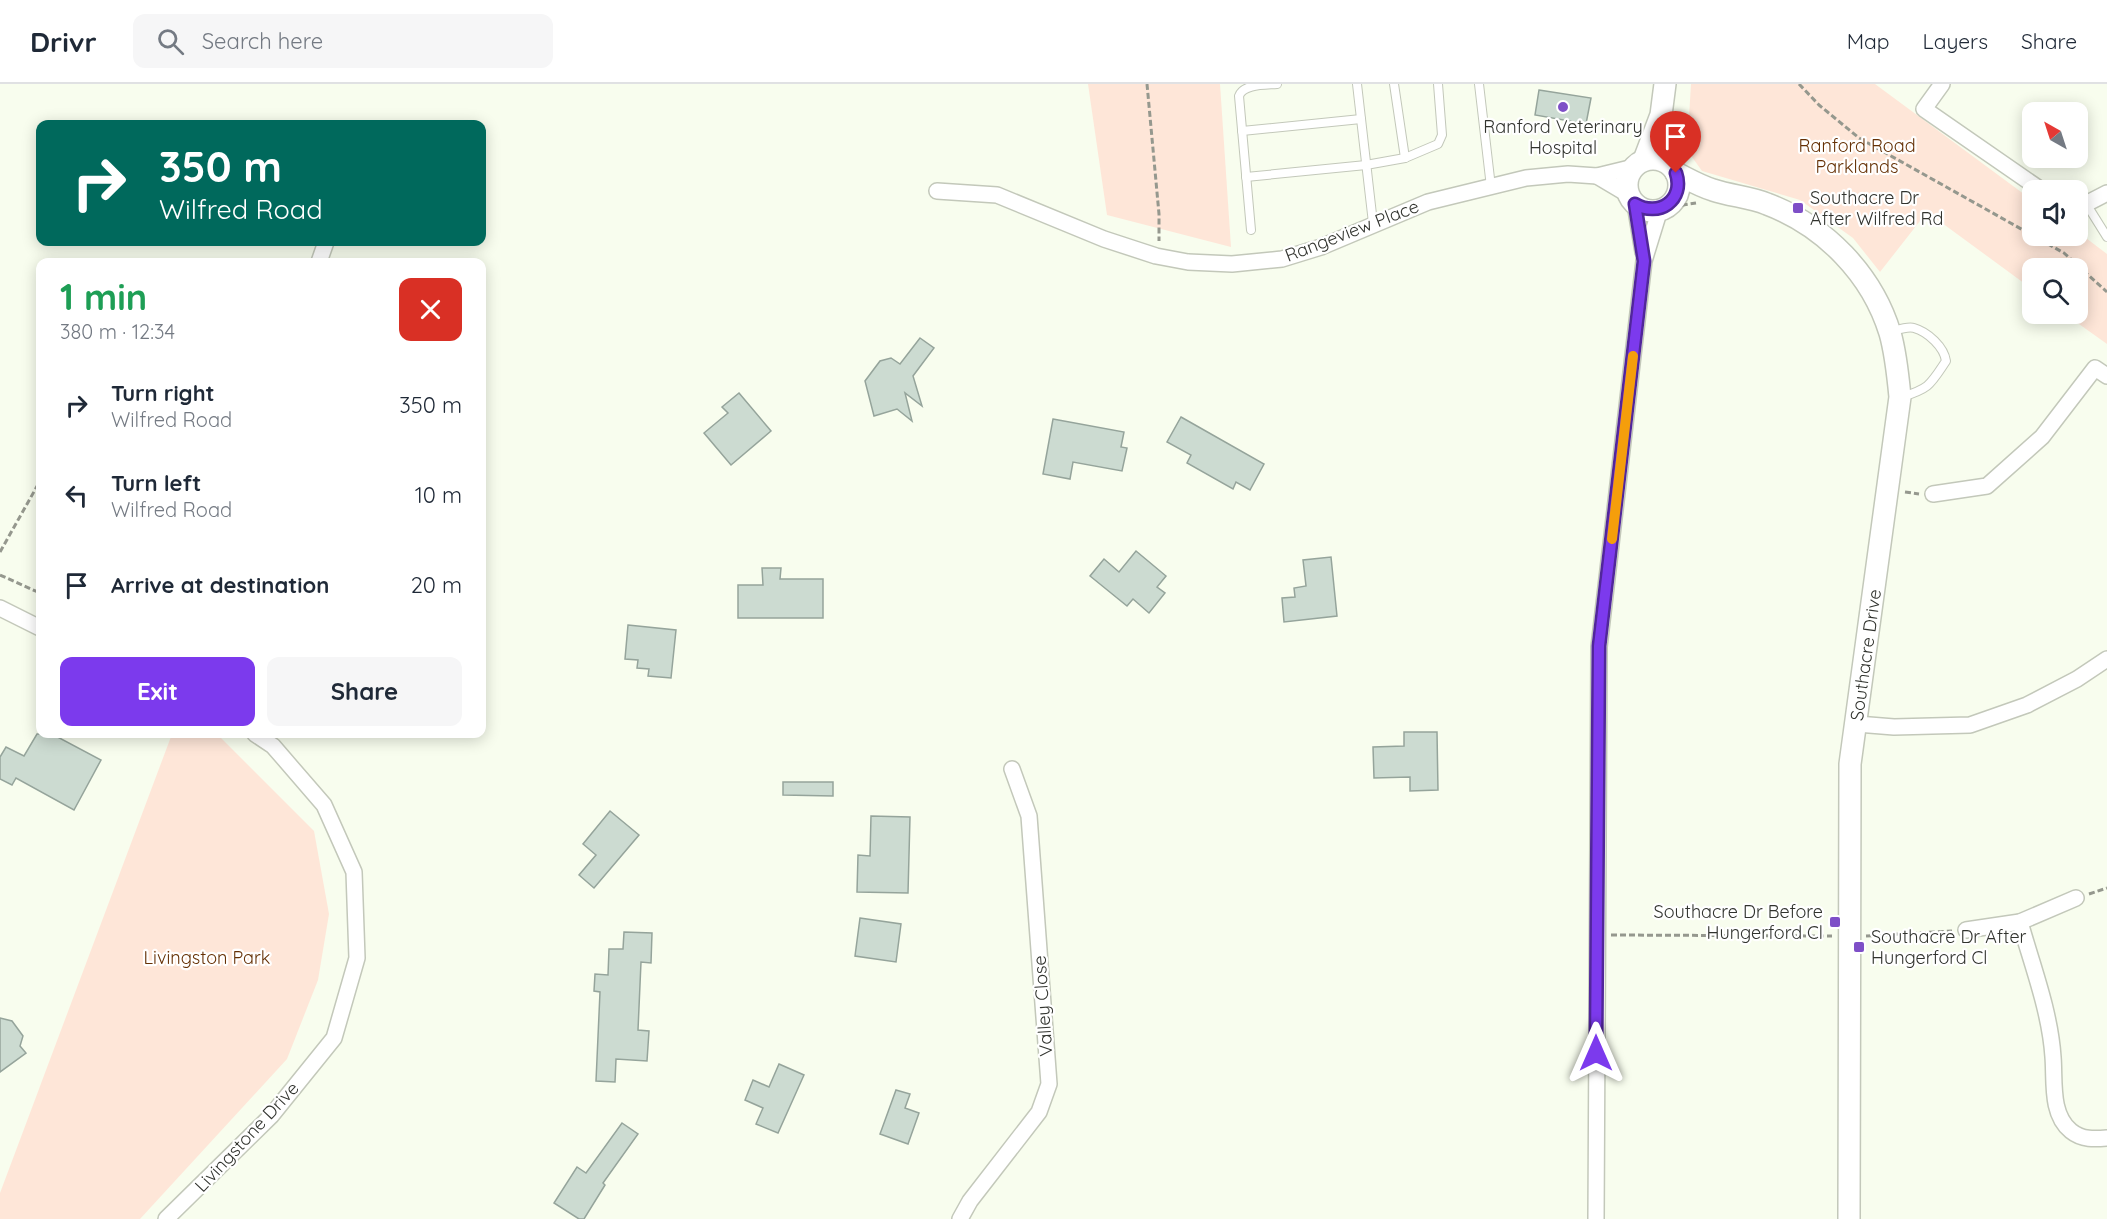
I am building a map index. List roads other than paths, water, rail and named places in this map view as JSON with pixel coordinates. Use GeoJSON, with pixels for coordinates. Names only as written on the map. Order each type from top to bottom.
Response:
{"type":"FeatureCollection","features":[{"type":"Feature","properties":{"kind":"street"},"geometry":{"type":"LineString","coordinates":[[1644,261],[1627,180],[1639,164],[1661,115],[1665,84]]}},
{"type":"Feature","properties":{"kind":"street"},"geometry":{"type":"LineString","coordinates":[[1941,84],[1924,109],[2027,180]]}},
{"type":"Feature","properties":{"kind":"street"},"geometry":{"type":"LineString","coordinates":[[1596,1219],[1599,646],[1644,261],[1666,205],[1678,188],[1661,115]]}},
{"type":"Feature","properties":{"kind":"street"},"geometry":{"type":"LineString","coordinates":[[1639,164],[1652,159],[1672,168]]}},
{"type":"Feature","properties":{"kind":"street","name":"Rangeview Place"},"geometry":{"type":"LineString","coordinates":[[937,191],[997,195],[1104,239],[1156,256],[1188,262],[1232,264],[1282,259],[1321,247],[1373,223],[1428,202],[1547,175],[1597,176],[1639,164]]}},
{"type":"Feature","properties":{"kind":"street","name":"Southacre Drive"},"geometry":{"type":"LineString","coordinates":[[1672,168],[1713,190],[1773,207],[1809,225],[1827,239],[1847,259],[1873,294],[1890,333],[1896,363],[1900,397],[1850,775],[1849,1219]]}},
{"type":"Feature","properties":{"kind":"street","name":"Rangeview Place"},"geometry":{"type":"LineString","coordinates":[[1597,176],[1632,199]]}},
{"type":"Feature","properties":{"kind":"street"},"geometry":{"type":"LineString","coordinates":[[1632,199],[1651,210],[1713,190]]}},
{"type":"Feature","properties":{"kind":"street"},"geometry":{"type":"LineString","coordinates":[[2088,204],[2107,193]]}},
{"type":"Feature","properties":{"kind":"street"},"geometry":{"type":"LineString","coordinates":[[1933,494],[1987,486],[2042,437],[2096,368],[2107,376]]}},
{"type":"Feature","properties":{"kind":"street"},"geometry":{"type":"LineString","coordinates":[[0,608],[36,626]]}},
{"type":"Feature","properties":{"kind":"street"},"geometry":{"type":"LineString","coordinates":[[1857,724],[1970,725],[2027,705],[2078,679],[2107,659]]}},
{"type":"Feature","properties":{"kind":"street","name":"Livingstone Drive"},"geometry":{"type":"LineString","coordinates":[[166,1219],[271,1116],[334,1038],[357,958],[354,872],[324,805],[273,746],[261,738]]}},
{"type":"Feature","properties":{"kind":"street","name":"Valley Close"},"geometry":{"type":"LineString","coordinates":[[960,1219],[970,1201],[1039,1112],[1049,1084],[1029,816],[1012,769]]}},
{"type":"Feature","properties":{"kind":"street"},"geometry":{"type":"LineString","coordinates":[[1966,930],[2019,922],[2076,898]]}},
{"type":"Feature","properties":{"kind":"street"},"geometry":{"type":"LineString","coordinates":[[2019,922],[2046,1014],[2053,1053],[2055,1100],[2060,1116],[2072,1131],[2088,1139],[2107,1138]]}},
{"type":"Feature","properties":{"kind":"lane"},"geometry":{"type":"LineString","coordinates":[[1251,230],[1239,96],[1246,87],[1277,84]]}},
{"type":"Feature","properties":{"kind":"lane"},"geometry":{"type":"LineString","coordinates":[[1354,84],[1361,119],[1373,223]]}},
{"type":"Feature","properties":{"kind":"lane"},"geometry":{"type":"LineString","coordinates":[[1394,84],[1405,158]]}},
{"type":"Feature","properties":{"kind":"lane"},"geometry":{"type":"LineString","coordinates":[[1246,177],[1366,165],[1405,158],[1438,144],[1441,140],[1438,84]]}},
{"type":"Feature","properties":{"kind":"lane"},"geometry":{"type":"LineString","coordinates":[[1479,84],[1491,187]]}},
{"type":"Feature","properties":{"kind":"lane"},"geometry":{"type":"LineString","coordinates":[[1242,131],[1361,119]]}},
{"type":"Feature","properties":{"kind":"lane"},"geometry":{"type":"LineString","coordinates":[[2088,214],[2107,237]]}},
{"type":"Feature","properties":{"kind":"lane"},"geometry":{"type":"LineString","coordinates":[[1890,333],[1907,327],[1916,328],[1941,346],[1945,354],[1946,361],[1924,390],[1900,397]]}},
{"type":"Feature","properties":{"kind":"place","name":"Ranford Veterinary Hospital"},"geometry":{"type":"Point","coordinates":[1563,107]}},
{"type":"Feature","properties":{"kind":"place","name":"Southacre Dr After Wilfred Rd"},"geometry":{"type":"Point","coordinates":[1798,208]}},
{"type":"Feature","properties":{"kind":"place","name":"Southacre Dr Before Hungerford Cl"},"geometry":{"type":"Point","coordinates":[1835,922]}},
{"type":"Feature","properties":{"kind":"place","name":"Southacre Dr After Hungerford Cl"},"geometry":{"type":"Point","coordinates":[1859,947]}},
{"type":"Feature","properties":{"kind":"park label","name":"Ranford Road Parklands"},"geometry":{"type":"Point","coordinates":[1857,156]}},
{"type":"Feature","properties":{"kind":"park label","name":"Livingston Park"},"geometry":{"type":"Point","coordinates":[207,958]}}]}
